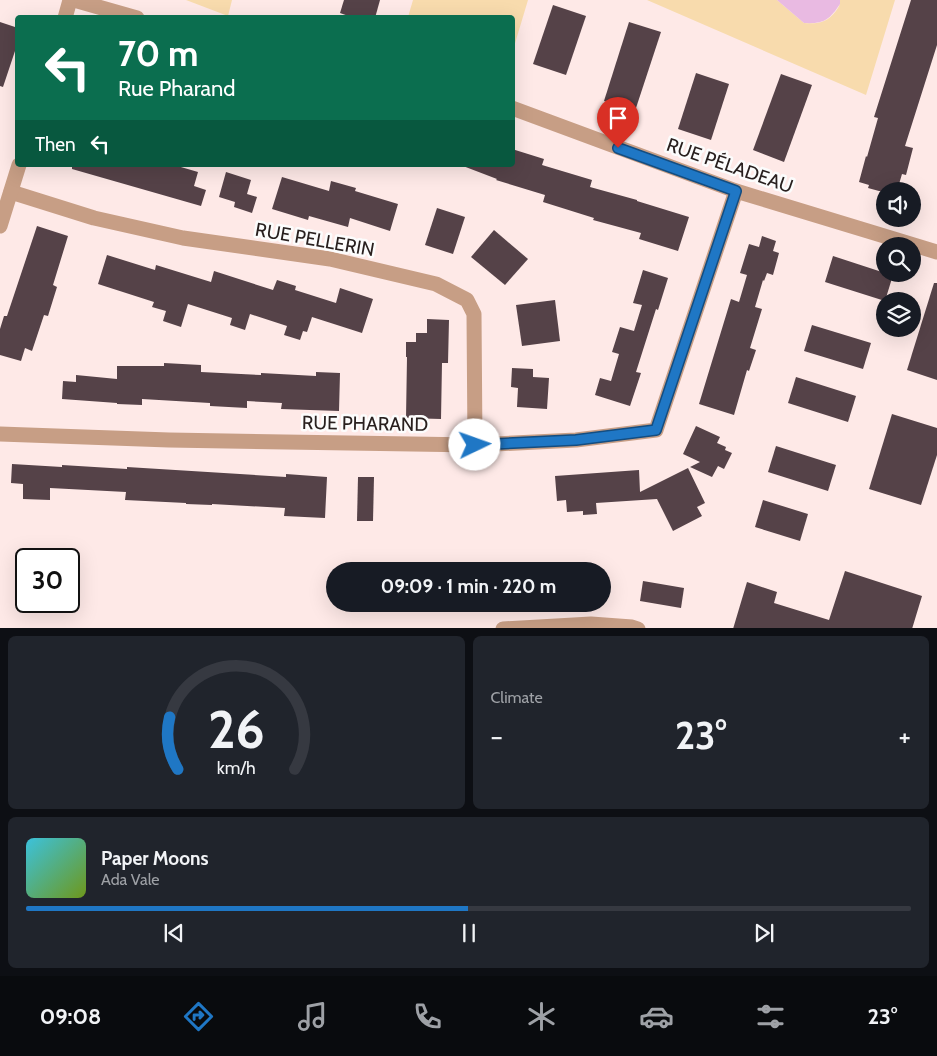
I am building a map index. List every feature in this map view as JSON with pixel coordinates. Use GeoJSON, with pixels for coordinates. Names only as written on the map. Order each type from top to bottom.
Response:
{"type":"FeatureCollection","features":[{"type":"Feature","properties":{"kind":"street"},"geometry":{"type":"LineString","coordinates":[[66,15],[70,0]]}},
{"type":"Feature","properties":{"kind":"street"},"geometry":{"type":"LineString","coordinates":[[74,0],[126,15]]}},
{"type":"Feature","properties":{"kind":"street","name":"RUE PÉLADEAU"},"geometry":{"type":"LineString","coordinates":[[515,109],[736,191],[937,252]]}},
{"type":"Feature","properties":{"kind":"street"},"geometry":{"type":"LineString","coordinates":[[0,226],[18,167]]}},
{"type":"Feature","properties":{"kind":"street","name":"RUE PHARAND"},"geometry":{"type":"LineString","coordinates":[[0,434],[169,440],[475,445],[576,440],[656,430],[736,191]]}},
{"type":"Feature","properties":{"kind":"street","name":"RUE PELLERIN"},"geometry":{"type":"LineString","coordinates":[[11,192],[94,218],[183,238],[330,258],[436,284],[466,300],[474,314],[475,445]]}},
{"type":"Feature","properties":{"kind":"street"},"geometry":{"type":"LineString","coordinates":[[503,628],[591,624],[638,628]]}},
{"type":"Feature","properties":{"kind":"shaded area"},"geometry":{"type":"Polygon","coordinates":[[[186,0],[232,0],[228,15],[186,0]]]}},
{"type":"Feature","properties":{"kind":"shaded area"},"geometry":{"type":"Polygon","coordinates":[[[413,0],[528,0],[515,43],[515,15],[409,15],[413,0]]]}},
{"type":"Feature","properties":{"kind":"shaded area"},"geometry":{"type":"Polygon","coordinates":[[[647,0],[777,0],[804,23],[818,23],[833,15],[840,5],[840,0],[895,0],[866,95],[647,0]]]}},
{"type":"Feature","properties":{"kind":"shaded area"},"geometry":{"type":"Polygon","coordinates":[[[777,0],[840,0],[840,4],[833,14],[825,20],[817,23],[804,23],[777,0]]]}},
{"type":"Feature","properties":{"kind":"building"},"geometry":{"type":"Polygon","coordinates":[[[344,0],[380,0],[376,15],[346,15],[340,13],[344,0]]]}},
{"type":"Feature","properties":{"kind":"building"},"geometry":{"type":"Polygon","coordinates":[[[911,0],[937,0],[937,45],[905,146],[913,148],[906,175],[902,174],[900,182],[876,182],[876,190],[868,188],[869,185],[859,182],[878,118],[874,117],[911,0]]]}},
{"type":"Feature","properties":{"kind":"building"},"geometry":{"type":"Polygon","coordinates":[[[553,5],[586,16],[566,75],[533,64],[553,5]]]}},
{"type":"Feature","properties":{"kind":"building"},"geometry":{"type":"Polygon","coordinates":[[[0,22],[15,27],[15,51],[3,87],[0,86],[0,22]]]}},
{"type":"Feature","properties":{"kind":"building"},"geometry":{"type":"Polygon","coordinates":[[[629,22],[661,32],[635,111],[604,101],[629,22]]]}},
{"type":"Feature","properties":{"kind":"building"},"geometry":{"type":"Polygon","coordinates":[[[696,73],[729,84],[711,140],[678,129],[696,73]]]}},
{"type":"Feature","properties":{"kind":"building"},"geometry":{"type":"Polygon","coordinates":[[[781,74],[812,85],[784,162],[753,150],[781,74]]]}},
{"type":"Feature","properties":{"kind":"building"},"geometry":{"type":"Polygon","coordinates":[[[515,150],[544,159],[542,165],[592,180],[590,187],[689,217],[678,251],[639,239],[641,233],[593,220],[594,218],[543,202],[545,195],[466,167],[515,167],[515,150]]]}},
{"type":"Feature","properties":{"kind":"building"},"geometry":{"type":"Polygon","coordinates":[[[72,167],[181,167],[198,172],[194,186],[206,190],[201,206],[72,169],[72,167]]]}},
{"type":"Feature","properties":{"kind":"building"},"geometry":{"type":"Polygon","coordinates":[[[226,172],[251,180],[247,194],[257,197],[252,213],[234,207],[235,202],[219,197],[226,172]]]}},
{"type":"Feature","properties":{"kind":"building"},"geometry":{"type":"Polygon","coordinates":[[[282,177],[329,191],[331,181],[356,188],[355,191],[398,204],[390,231],[350,218],[348,227],[309,216],[308,220],[272,209],[282,177]]]}},
{"type":"Feature","properties":{"kind":"building"},"geometry":{"type":"Polygon","coordinates":[[[437,208],[465,217],[453,254],[425,245],[437,208]]]}},
{"type":"Feature","properties":{"kind":"building"},"geometry":{"type":"Polygon","coordinates":[[[37,226],[68,236],[53,285],[57,287],[48,316],[44,315],[32,351],[25,348],[21,361],[0,355],[0,329],[4,316],[7,316],[37,226]]]}},
{"type":"Feature","properties":{"kind":"building"},"geometry":{"type":"Polygon","coordinates":[[[494,230],[528,259],[505,285],[471,257],[494,230]]]}},
{"type":"Feature","properties":{"kind":"building"},"geometry":{"type":"Polygon","coordinates":[[[762,236],[776,241],[773,251],[779,253],[773,275],[767,273],[763,280],[755,307],[762,309],[750,348],[756,350],[749,371],[747,370],[734,415],[699,404],[731,299],[739,302],[747,275],[740,273],[749,244],[759,247],[762,236]]]}},
{"type":"Feature","properties":{"kind":"building"},"geometry":{"type":"Polygon","coordinates":[[[107,255],[155,270],[156,265],[211,282],[214,271],[273,290],[277,280],[296,286],[295,290],[336,303],[340,288],[373,299],[362,333],[312,317],[307,332],[303,331],[300,340],[284,335],[287,326],[250,314],[245,330],[230,325],[232,318],[188,304],[181,327],[163,321],[166,311],[152,307],[154,302],[98,284],[107,255]]]}},
{"type":"Feature","properties":{"kind":"building"},"geometry":{"type":"Polygon","coordinates":[[[833,256],[876,270],[876,282],[891,282],[888,292],[876,292],[876,298],[825,282],[833,256]]]}},
{"type":"Feature","properties":{"kind":"building"},"geometry":{"type":"Polygon","coordinates":[[[643,270],[668,278],[636,372],[641,373],[630,406],[595,395],[600,378],[611,381],[619,354],[612,352],[620,327],[634,331],[642,305],[633,303],[643,270]]]}},
{"type":"Feature","properties":{"kind":"building"},"geometry":{"type":"Polygon","coordinates":[[[934,283],[937,283],[937,380],[907,370],[917,337],[921,337],[921,325],[934,283]]]}},
{"type":"Feature","properties":{"kind":"building"},"geometry":{"type":"Polygon","coordinates":[[[555,300],[560,341],[522,346],[516,305],[555,300]]]}},
{"type":"Feature","properties":{"kind":"building"},"geometry":{"type":"Polygon","coordinates":[[[427,319],[449,320],[448,363],[442,363],[441,419],[406,418],[406,342],[416,342],[416,333],[427,333],[427,319]]]}},
{"type":"Feature","properties":{"kind":"building"},"geometry":{"type":"Polygon","coordinates":[[[812,325],[871,343],[863,369],[804,351],[812,325]]]}},
{"type":"Feature","properties":{"kind":"building"},"geometry":{"type":"Polygon","coordinates":[[[164,363],[201,365],[201,372],[316,376],[316,372],[340,373],[339,411],[281,409],[282,403],[247,401],[247,408],[210,406],[210,403],[142,399],[142,405],[62,399],[63,381],[76,382],[76,375],[117,379],[117,366],[164,366],[164,363]]]}},
{"type":"Feature","properties":{"kind":"building"},"geometry":{"type":"Polygon","coordinates":[[[512,368],[533,369],[533,377],[549,378],[547,409],[517,407],[518,388],[511,387],[512,368]]]}},
{"type":"Feature","properties":{"kind":"building"},"geometry":{"type":"Polygon","coordinates":[[[796,377],[856,396],[848,422],[788,403],[796,377]]]}},
{"type":"Feature","properties":{"kind":"building"},"geometry":{"type":"Polygon","coordinates":[[[892,414],[937,428],[937,455],[921,505],[869,489],[892,414]]]}},
{"type":"Feature","properties":{"kind":"building"},"geometry":{"type":"Polygon","coordinates":[[[696,426],[720,437],[717,443],[726,447],[725,450],[732,453],[724,469],[718,466],[712,477],[690,467],[700,462],[683,454],[696,426]]]}},
{"type":"Feature","properties":{"kind":"building"},"geometry":{"type":"Polygon","coordinates":[[[776,446],[836,465],[828,491],[768,472],[776,446]]]}},
{"type":"Feature","properties":{"kind":"building"},"geometry":{"type":"Polygon","coordinates":[[[12,464],[127,469],[127,467],[286,477],[286,474],[327,477],[325,518],[284,516],[285,508],[125,500],[126,492],[50,488],[50,500],[23,499],[23,484],[11,483],[12,464]]]}},
{"type":"Feature","properties":{"kind":"building"},"geometry":{"type":"Polygon","coordinates":[[[688,468],[705,503],[697,507],[702,516],[673,531],[657,499],[596,503],[597,514],[583,515],[583,511],[567,512],[566,500],[557,501],[555,476],[639,470],[640,492],[688,468]]]}},
{"type":"Feature","properties":{"kind":"building"},"geometry":{"type":"Polygon","coordinates":[[[358,477],[374,477],[373,521],[357,521],[358,477]]]}},
{"type":"Feature","properties":{"kind":"building"},"geometry":{"type":"Polygon","coordinates":[[[763,500],[808,514],[800,541],[755,527],[763,500]]]}},
{"type":"Feature","properties":{"kind":"building"},"geometry":{"type":"Polygon","coordinates":[[[845,571],[922,596],[912,628],[733,628],[747,582],[777,592],[774,603],[829,620],[845,571]]]}},
{"type":"Feature","properties":{"kind":"building"},"geometry":{"type":"Polygon","coordinates":[[[643,581],[684,588],[681,608],[640,601],[643,581]]]}},
{"type":"Feature","properties":{"kind":"route"},"geometry":{"type":"LineString","coordinates":[[475,445],[576,440],[656,430],[736,191],[618,148]]}}]}
